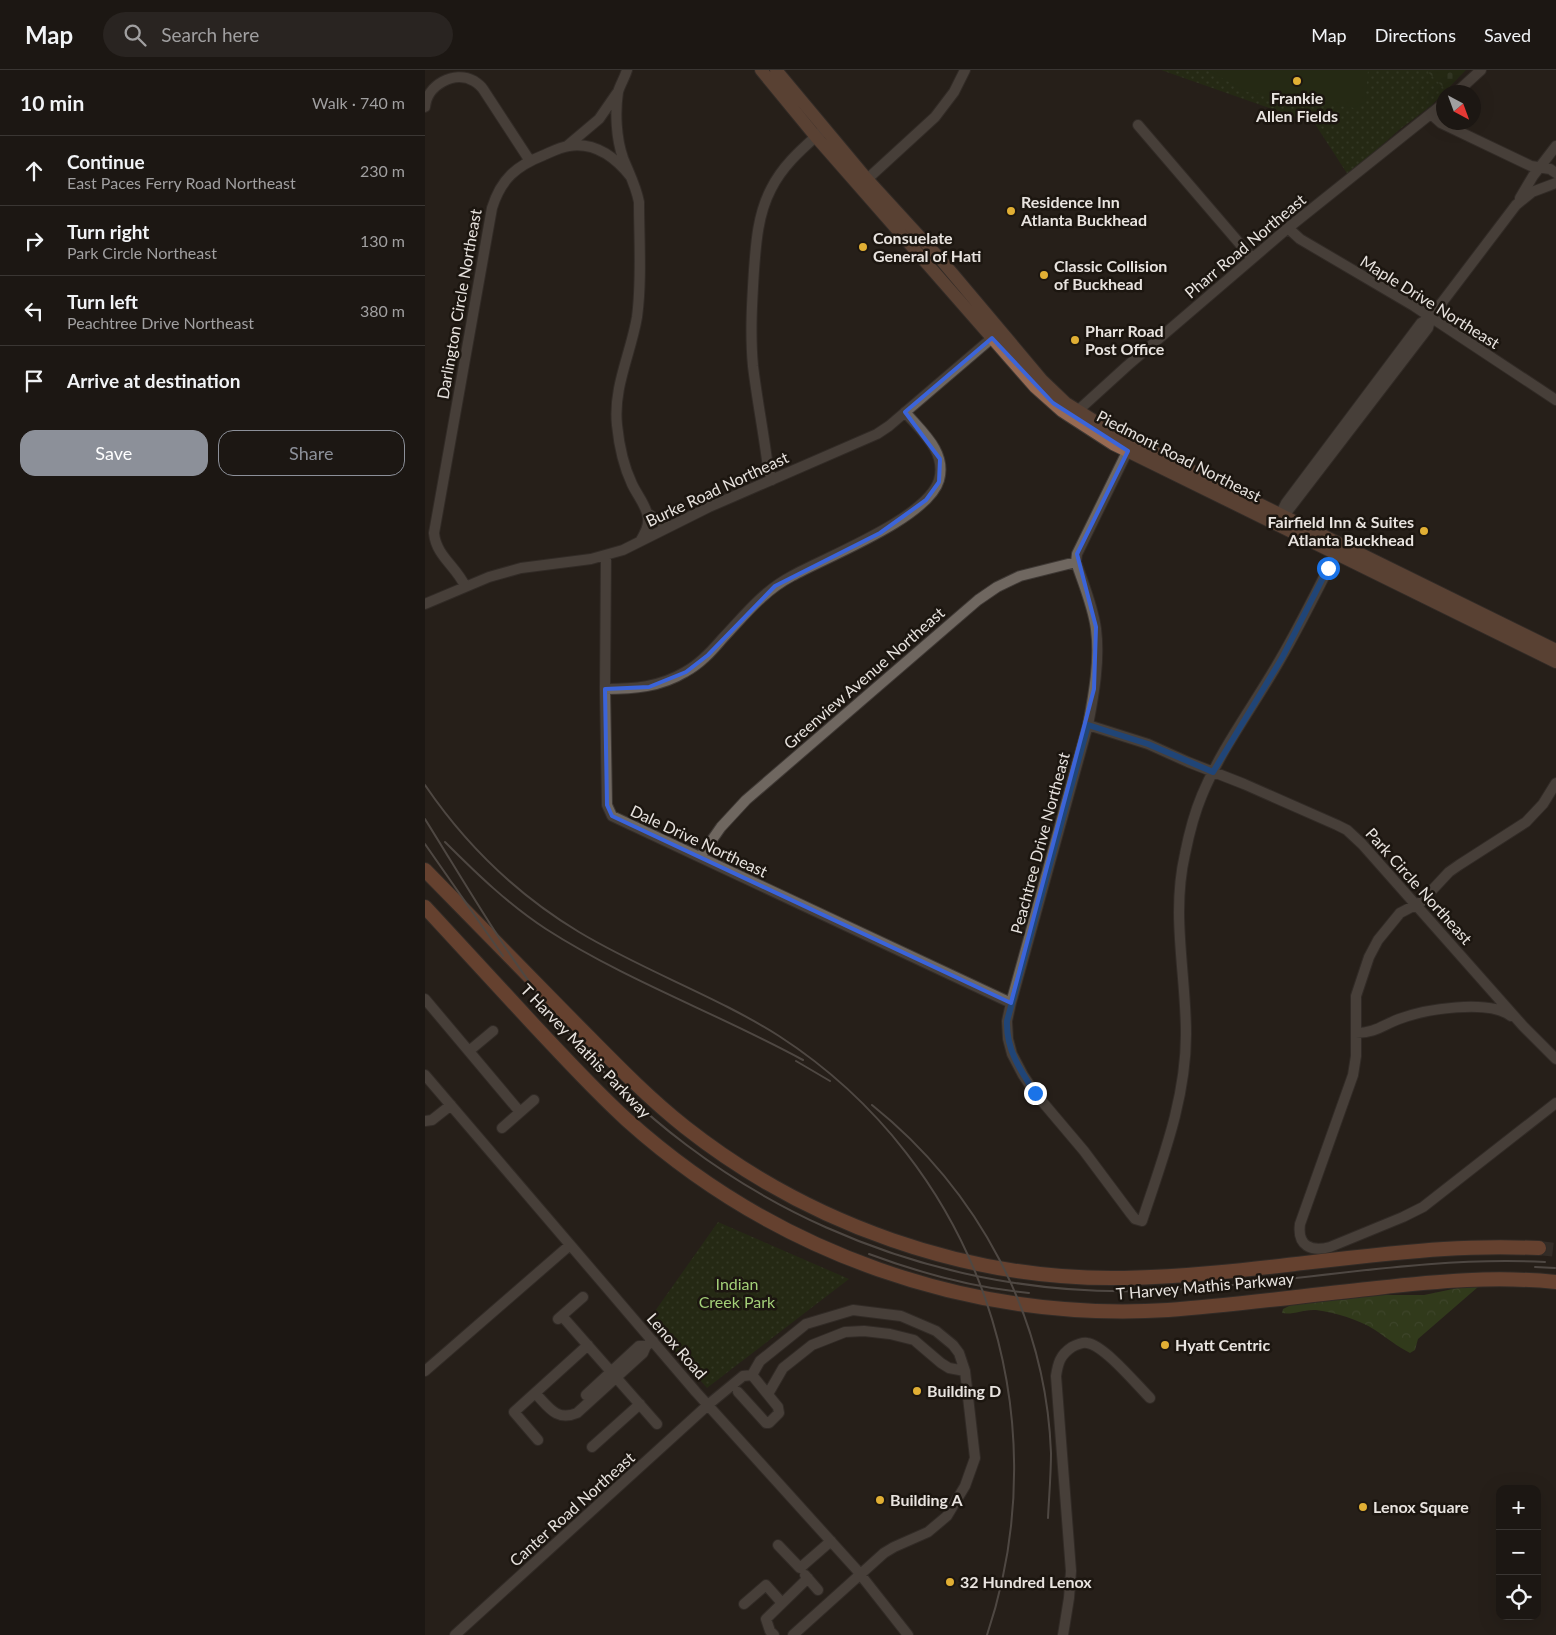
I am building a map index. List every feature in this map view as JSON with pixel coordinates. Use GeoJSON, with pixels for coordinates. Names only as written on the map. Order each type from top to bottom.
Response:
{"type":"FeatureCollection","features":[{"type":"Feature","properties":{"kind":"highway","name":"T Harvey Mathis Parkway"},"geometry":{"type":"LineString","coordinates":[[425,870],[619,1067],[685,1127],[742,1167],[783,1191],[824,1213],[889,1239],[958,1260],[1004,1268],[1050,1275],[1120,1278],[1192,1275],[1444,1249],[1539,1248]]}},
{"type":"Feature","properties":{"kind":"highway","name":"T Harvey Mathis Parkway"},"geometry":{"type":"LineString","coordinates":[[425,907],[572,1066],[626,1119],[665,1152],[724,1195],[787,1232],[833,1253],[894,1276],[950,1292],[1014,1304],[1071,1310],[1120,1311],[1195,1308],[1447,1280],[1508,1279],[1556,1282]]}},
{"type":"Feature","properties":{"kind":"main road","name":"Piedmont Road Northeast"},"geometry":{"type":"LineString","coordinates":[[761,70],[821,133],[1035,387],[1061,409],[1075,413],[1100,425],[1130,446],[1280,518],[1556,662]]}},
{"type":"Feature","properties":{"kind":"main road","name":"Piedmont Road Northeast"},"geometry":{"type":"LineString","coordinates":[[777,70],[821,133]]}},
{"type":"Feature","properties":{"kind":"main road","name":"Piedmont Road Northeast"},"geometry":{"type":"LineString","coordinates":[[863,183],[942,261],[1042,380],[1075,413]]}},
{"type":"Feature","properties":{"kind":"main road","name":"Piedmont Road Northeast"},"geometry":{"type":"LineString","coordinates":[[1339,549],[1556,650]]}},
{"type":"Feature","properties":{"kind":"street"},"geometry":{"type":"LineString","coordinates":[[627,70],[619,90],[619,139],[639,202],[639,300],[634,332],[619,388],[617,423],[619,444],[625,465],[647,512],[648,524],[641,540]]}},
{"type":"Feature","properties":{"kind":"street"},"geometry":{"type":"LineString","coordinates":[[863,183],[935,117],[954,92],[965,70]]}},
{"type":"Feature","properties":{"kind":"street"},"geometry":{"type":"LineString","coordinates":[[1465,85],[1481,70]]}},
{"type":"Feature","properties":{"kind":"street"},"geometry":{"type":"LineString","coordinates":[[425,107],[429,93],[450,74],[474,81],[483,89],[530,161]]}},
{"type":"Feature","properties":{"kind":"street","name":"Darlington Circle Northeast"},"geometry":{"type":"LineString","coordinates":[[465,586],[461,576],[438,550],[434,533],[495,198],[507,178],[516,170],[530,161],[567,146],[599,119],[619,90]]}},
{"type":"Feature","properties":{"kind":"street","name":"Pharr Road Northeast"},"geometry":{"type":"LineString","coordinates":[[1075,413],[1287,228],[1436,110]]}},
{"type":"Feature","properties":{"kind":"street"},"geometry":{"type":"LineString","coordinates":[[1431,114],[1441,123],[1531,166],[1541,167],[1556,173]]}},
{"type":"Feature","properties":{"kind":"street"},"geometry":{"type":"LineString","coordinates":[[1138,125],[1252,258]]}},
{"type":"Feature","properties":{"kind":"street"},"geometry":{"type":"LineString","coordinates":[[772,480],[753,366],[751,334],[756,241],[761,215],[771,188],[791,159],[821,133]]}},
{"type":"Feature","properties":{"kind":"street","name":"Darlington Circle Northeast"},"geometry":{"type":"LineString","coordinates":[[567,146],[585,146],[603,152],[618,162],[631,177]]}},
{"type":"Feature","properties":{"kind":"street"},"geometry":{"type":"LineString","coordinates":[[1280,518],[1423,335],[1428,328],[1431,318],[1516,205],[1556,146]]}},
{"type":"Feature","properties":{"kind":"street"},"geometry":{"type":"LineString","coordinates":[[1516,205],[1525,197],[1548,186],[1545,172],[1541,167]]}},
{"type":"Feature","properties":{"kind":"street","name":"Maple Drive Northeast"},"geometry":{"type":"LineString","coordinates":[[1287,228],[1300,239],[1431,318],[1556,400]]}},
{"type":"Feature","properties":{"kind":"street","name":"Burke Road Northeast"},"geometry":{"type":"LineString","coordinates":[[425,604],[465,586],[521,568],[606,556],[877,434],[889,426],[992,338]]}},
{"type":"Feature","properties":{"kind":"street"},"geometry":{"type":"LineString","coordinates":[[605,690],[649,687],[686,672],[708,655],[756,602],[775,586],[791,576],[880,533],[926,500],[939,482],[940,459],[934,446],[905,412]]}},
{"type":"Feature","properties":{"kind":"street"},"geometry":{"type":"LineString","coordinates":[[1076,562],[1079,547],[1130,446]]}},
{"type":"Feature","properties":{"kind":"street"},"geometry":{"type":"LineString","coordinates":[[647,512],[668,527]]}},
{"type":"Feature","properties":{"kind":"street"},"geometry":{"type":"LineString","coordinates":[[1213,772],[1282,658],[1339,549]]}},
{"type":"Feature","properties":{"kind":"street","name":"Dale Drive Northeast"},"geometry":{"type":"LineString","coordinates":[[606,556],[605,690],[607,805],[609,812],[615,818],[1011,1003]]}},
{"type":"Feature","properties":{"kind":"street","name":"Peachtree Drive Northeast"},"geometry":{"type":"LineString","coordinates":[[1076,562],[1093,616],[1097,639],[1094,689],[1088,725],[1011,1003],[1007,1021],[1008,1039],[1012,1054],[1023,1075],[1039,1098],[1084,1151],[1135,1219],[1142,1221],[1173,1126],[1182,1086],[1186,1034],[1178,932],[1180,888],[1184,855],[1193,821],[1201,796],[1213,772]]}},
{"type":"Feature","properties":{"kind":"street","name":"Greenview Avenue Northeast"},"geometry":{"type":"LineString","coordinates":[[700,857],[721,827],[746,800],[978,600],[997,587],[1020,576],[1076,562]]}},
{"type":"Feature","properties":{"kind":"street","name":"Park Circle Northeast"},"geometry":{"type":"LineString","coordinates":[[1088,725],[1148,744],[1347,830],[1417,905],[1523,1026],[1556,1059]]}},
{"type":"Feature","properties":{"kind":"street"},"geometry":{"type":"LineString","coordinates":[[1556,783],[1543,804],[1526,822],[1459,865],[1417,905],[1400,913],[1378,940],[1369,957],[1357,996],[1356,1056],[1353,1075],[1300,1224],[1299,1231],[1303,1242],[1314,1248],[1330,1247],[1423,1207],[1556,1103]]}},
{"type":"Feature","properties":{"kind":"street"},"geometry":{"type":"LineString","coordinates":[[427,1005],[469,1051],[520,1112]]}},
{"type":"Feature","properties":{"kind":"street"},"geometry":{"type":"LineString","coordinates":[[1356,1033],[1373,1032],[1398,1019],[1418,1013],[1472,1006],[1501,1010],[1523,1026]]}},
{"type":"Feature","properties":{"kind":"street"},"geometry":{"type":"LineString","coordinates":[[469,1051],[493,1031]]}},
{"type":"Feature","properties":{"kind":"street","name":"Lenox Road"},"geometry":{"type":"LineString","coordinates":[[425,1075],[570,1245],[649,1344],[709,1404],[775,1480],[831,1540],[908,1635]]}},
{"type":"Feature","properties":{"kind":"street"},"geometry":{"type":"LineString","coordinates":[[502,1128],[534,1100]]}},
{"type":"Feature","properties":{"kind":"street"},"geometry":{"type":"LineString","coordinates":[[425,1121],[432,1120],[451,1105]]}},
{"type":"Feature","properties":{"kind":"street"},"geometry":{"type":"LineString","coordinates":[[425,1371],[570,1245]]}},
{"type":"Feature","properties":{"kind":"street"},"geometry":{"type":"LineString","coordinates":[[583,1297],[560,1317],[657,1424]]}},
{"type":"Feature","properties":{"kind":"street"},"geometry":{"type":"LineString","coordinates":[[738,1392],[766,1423],[769,1423],[779,1413],[779,1410],[752,1375],[760,1361],[806,1324],[853,1310],[901,1316],[936,1331],[953,1344],[959,1353],[965,1371],[975,1458],[965,1486],[947,1516],[928,1532],[889,1550],[793,1635]]}},
{"type":"Feature","properties":{"kind":"street"},"geometry":{"type":"LineString","coordinates":[[842,1313],[845,1332]]}},
{"type":"Feature","properties":{"kind":"street"},"geometry":{"type":"LineString","coordinates":[[768,1394],[783,1368],[812,1346],[845,1332],[864,1331],[890,1334],[914,1340],[949,1368],[965,1371]]}},
{"type":"Feature","properties":{"kind":"street"},"geometry":{"type":"LineString","coordinates":[[1063,1635],[1071,1571],[1056,1376],[1058,1363],[1063,1354],[1073,1346],[1088,1343],[1099,1348],[1150,1398]]}},
{"type":"Feature","properties":{"kind":"street"},"geometry":{"type":"LineString","coordinates":[[535,1393],[555,1414],[568,1416],[572,1408],[614,1375],[639,1346],[649,1344]]}},
{"type":"Feature","properties":{"kind":"street"},"geometry":{"type":"LineString","coordinates":[[538,1440],[513,1412],[588,1346]]}},
{"type":"Feature","properties":{"kind":"street","name":"Canter Road Northeast"},"geometry":{"type":"LineString","coordinates":[[455,1635],[709,1404],[743,1376],[752,1375]]}},
{"type":"Feature","properties":{"kind":"street"},"geometry":{"type":"LineString","coordinates":[[592,1447],[640,1404]]}},
{"type":"Feature","properties":{"kind":"street"},"geometry":{"type":"LineString","coordinates":[[799,1568],[831,1540]]}},
{"type":"Feature","properties":{"kind":"street"},"geometry":{"type":"LineString","coordinates":[[778,1545],[818,1590]]}},
{"type":"Feature","properties":{"kind":"street"},"geometry":{"type":"LineString","coordinates":[[779,1635],[773,1629],[772,1632],[765,1619],[808,1578]]}},
{"type":"Feature","properties":{"kind":"street"},"geometry":{"type":"LineString","coordinates":[[744,1604],[766,1585],[783,1603]]}},
{"type":"Feature","properties":{"kind":"highlighted area"},"geometry":{"type":"Polygon","coordinates":[[[992,338],[1053,403],[1128,451],[1077,554],[1096,627],[1094,689],[1011,1003],[612,816],[607,805],[605,689],[649,687],[686,672],[708,655],[775,586],[880,533],[926,500],[939,482],[940,459],[905,412],[992,338]]]}},
{"type":"Feature","properties":{"kind":"green space"},"geometry":{"type":"Polygon","coordinates":[[[1161,70],[1466,70],[1451,85],[1436,85],[1436,101],[1432,105],[1399,130],[1348,175],[1315,124],[1161,70]]]}},
{"type":"Feature","properties":{"kind":"green space","name":"Frankie Allen Fields"},"geometry":{"type":"Polygon","coordinates":[[[1207,70],[1368,70],[1365,102],[1354,108],[1247,92],[1207,70]]]}},
{"type":"Feature","properties":{"kind":"green space"},"geometry":{"type":"Polygon","coordinates":[[[1429,70],[1464,70],[1449,85],[1441,85],[1428,72],[1429,70]]]}},
{"type":"Feature","properties":{"kind":"green space","name":"Indian Creek Park"},"geometry":{"type":"Polygon","coordinates":[[[718,1222],[849,1279],[707,1388],[648,1321],[718,1222]]]}},
{"type":"Feature","properties":{"kind":"green space"},"geometry":{"type":"Polygon","coordinates":[[[1477,1285],[1478,1287],[1418,1339],[1415,1350],[1410,1353],[1368,1326],[1347,1317],[1316,1310],[1282,1313],[1283,1309],[1291,1305],[1319,1300],[1342,1300],[1364,1296],[1424,1295],[1477,1285]]]}},
{"type":"Feature","properties":{"kind":"tunnel"},"geometry":{"type":"LineString","coordinates":[[1539,1248],[1556,1250]]}},
{"type":"Feature","properties":{"kind":"railway"},"geometry":{"type":"LineString","coordinates":[[425,785],[457,828],[475,848],[535,902],[579,932],[604,946],[730,1008],[779,1036],[848,1090],[906,1153],[952,1223],[986,1300],[1007,1381],[1014,1465],[1008,1550],[987,1635]]}},
{"type":"Feature","properties":{"kind":"railway"},"geometry":{"type":"LineString","coordinates":[[425,819],[510,955],[568,1032],[624,1092],[687,1145],[754,1190],[826,1228],[902,1257],[981,1277],[1062,1289],[1144,1291],[1244,1284],[1445,1263],[1545,1262]]}},
{"type":"Feature","properties":{"kind":"railway"},"geometry":{"type":"LineString","coordinates":[[445,842],[506,899],[546,929],[577,948],[803,1060]]}},
{"type":"Feature","properties":{"kind":"railway"},"geometry":{"type":"LineString","coordinates":[[425,844],[503,956]]}},
{"type":"Feature","properties":{"kind":"railway"},"geometry":{"type":"LineString","coordinates":[[796,1061],[830,1081]]}},
{"type":"Feature","properties":{"kind":"railway"},"geometry":{"type":"LineString","coordinates":[[872,1105],[910,1139],[944,1176],[974,1216],[999,1260],[1020,1305],[1036,1353],[1046,1402],[1051,1453],[1048,1518]]}},
{"type":"Feature","properties":{"kind":"railway"},"geometry":{"type":"LineString","coordinates":[[869,1254],[948,1279],[1029,1293]]}},
{"type":"Feature","properties":{"kind":"railway"},"geometry":{"type":"LineString","coordinates":[[1535,1267],[1555,1268]]}},
{"type":"Feature","properties":{"kind":"place","name":"Frankie Allen Fields"},"geometry":{"type":"Point","coordinates":[1297,81]}},
{"type":"Feature","properties":{"kind":"place","name":"Residence Inn Atlanta Buckhead"},"geometry":{"type":"Point","coordinates":[1011,211]}},
{"type":"Feature","properties":{"kind":"place","name":"Consuelate General of Hati"},"geometry":{"type":"Point","coordinates":[863,247]}},
{"type":"Feature","properties":{"kind":"place","name":"Classic Collision of Buckhead"},"geometry":{"type":"Point","coordinates":[1044,275]}},
{"type":"Feature","properties":{"kind":"place","name":"Pharr Road Post Office"},"geometry":{"type":"Point","coordinates":[1075,340]}},
{"type":"Feature","properties":{"kind":"place","name":"Fairfield Inn & Suites Atlanta Buckhead"},"geometry":{"type":"Point","coordinates":[1424,531]}},
{"type":"Feature","properties":{"kind":"place","name":"Hyatt Centric"},"geometry":{"type":"Point","coordinates":[1165,1345]}},
{"type":"Feature","properties":{"kind":"place","name":"Building D"},"geometry":{"type":"Point","coordinates":[917,1391]}},
{"type":"Feature","properties":{"kind":"place","name":"Building A"},"geometry":{"type":"Point","coordinates":[880,1500]}},
{"type":"Feature","properties":{"kind":"place","name":"Lenox Square"},"geometry":{"type":"Point","coordinates":[1363,1507]}},
{"type":"Feature","properties":{"kind":"place","name":"32 Hundred Lenox"},"geometry":{"type":"Point","coordinates":[950,1582]}},
{"type":"Feature","properties":{"kind":"route"},"geometry":{"type":"LineString","coordinates":[[1035,1093],[1012,1054],[1008,1039],[1007,1021],[1088,725],[1148,744],[1213,772],[1228,744],[1282,658],[1328,568]]}}]}
